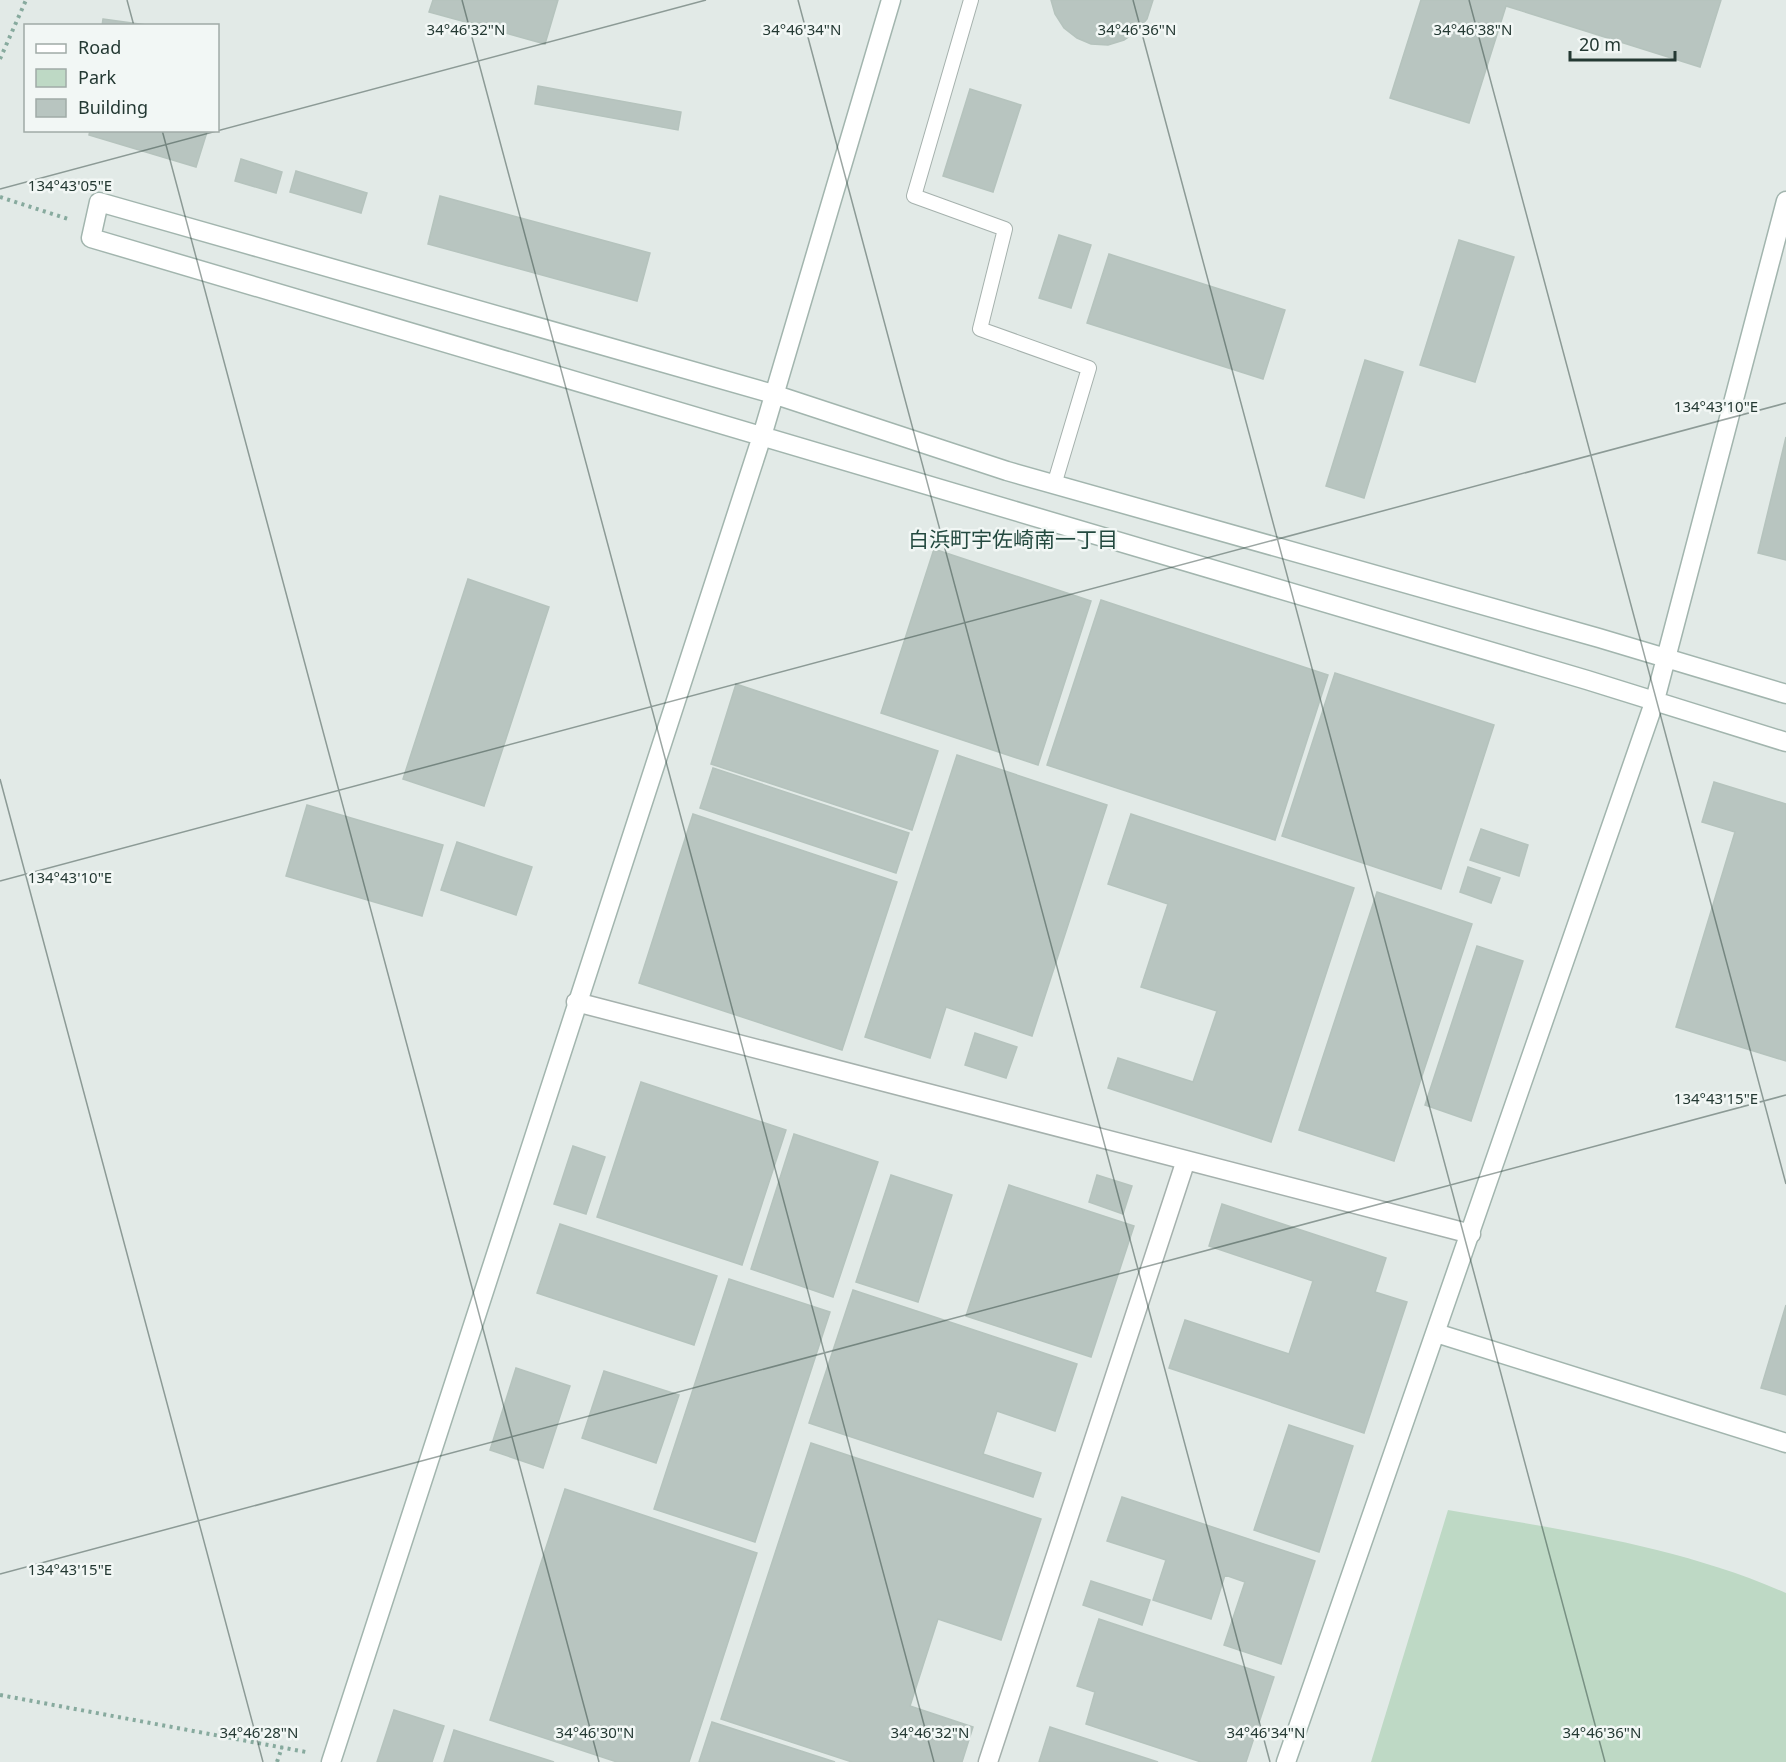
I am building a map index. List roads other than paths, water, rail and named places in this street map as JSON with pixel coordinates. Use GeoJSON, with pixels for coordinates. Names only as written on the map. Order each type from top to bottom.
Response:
{"type":"FeatureCollection","features":[{"type":"Feature","properties":{"kind":"street"},"geometry":{"type":"LineString","coordinates":[[332,1760],[576,1002],[762,436],[891,0]]}},
{"type":"Feature","properties":{"kind":"street"},"geometry":{"type":"LineString","coordinates":[[1286,1762],[1471,1234],[1654,700],[1667,658],[1786,201]]}},
{"type":"Feature","properties":{"kind":"street"},"geometry":{"type":"LineString","coordinates":[[1786,694],[1667,658],[1054,485],[773,394],[99,202],[91,238],[1654,700],[1786,742]]}},
{"type":"Feature","properties":{"kind":"street"},"geometry":{"type":"LineString","coordinates":[[576,1002],[1471,1234]]}},
{"type":"Feature","properties":{"kind":"street"},"geometry":{"type":"LineString","coordinates":[[988,1762],[1186,1160]]}},
{"type":"Feature","properties":{"kind":"street"},"geometry":{"type":"LineString","coordinates":[[1436,1334],[1786,1443]]}},
{"type":"Feature","properties":{"kind":"lane"},"geometry":{"type":"LineString","coordinates":[[971,0],[914,196],[1005,229],[980,329],[1089,368],[1054,485]]}},
{"type":"Feature","properties":{"kind":"district","name":"白浜町宇佐崎南一丁目"},"geometry":{"type":"Point","coordinates":[1013,539]}}]}
